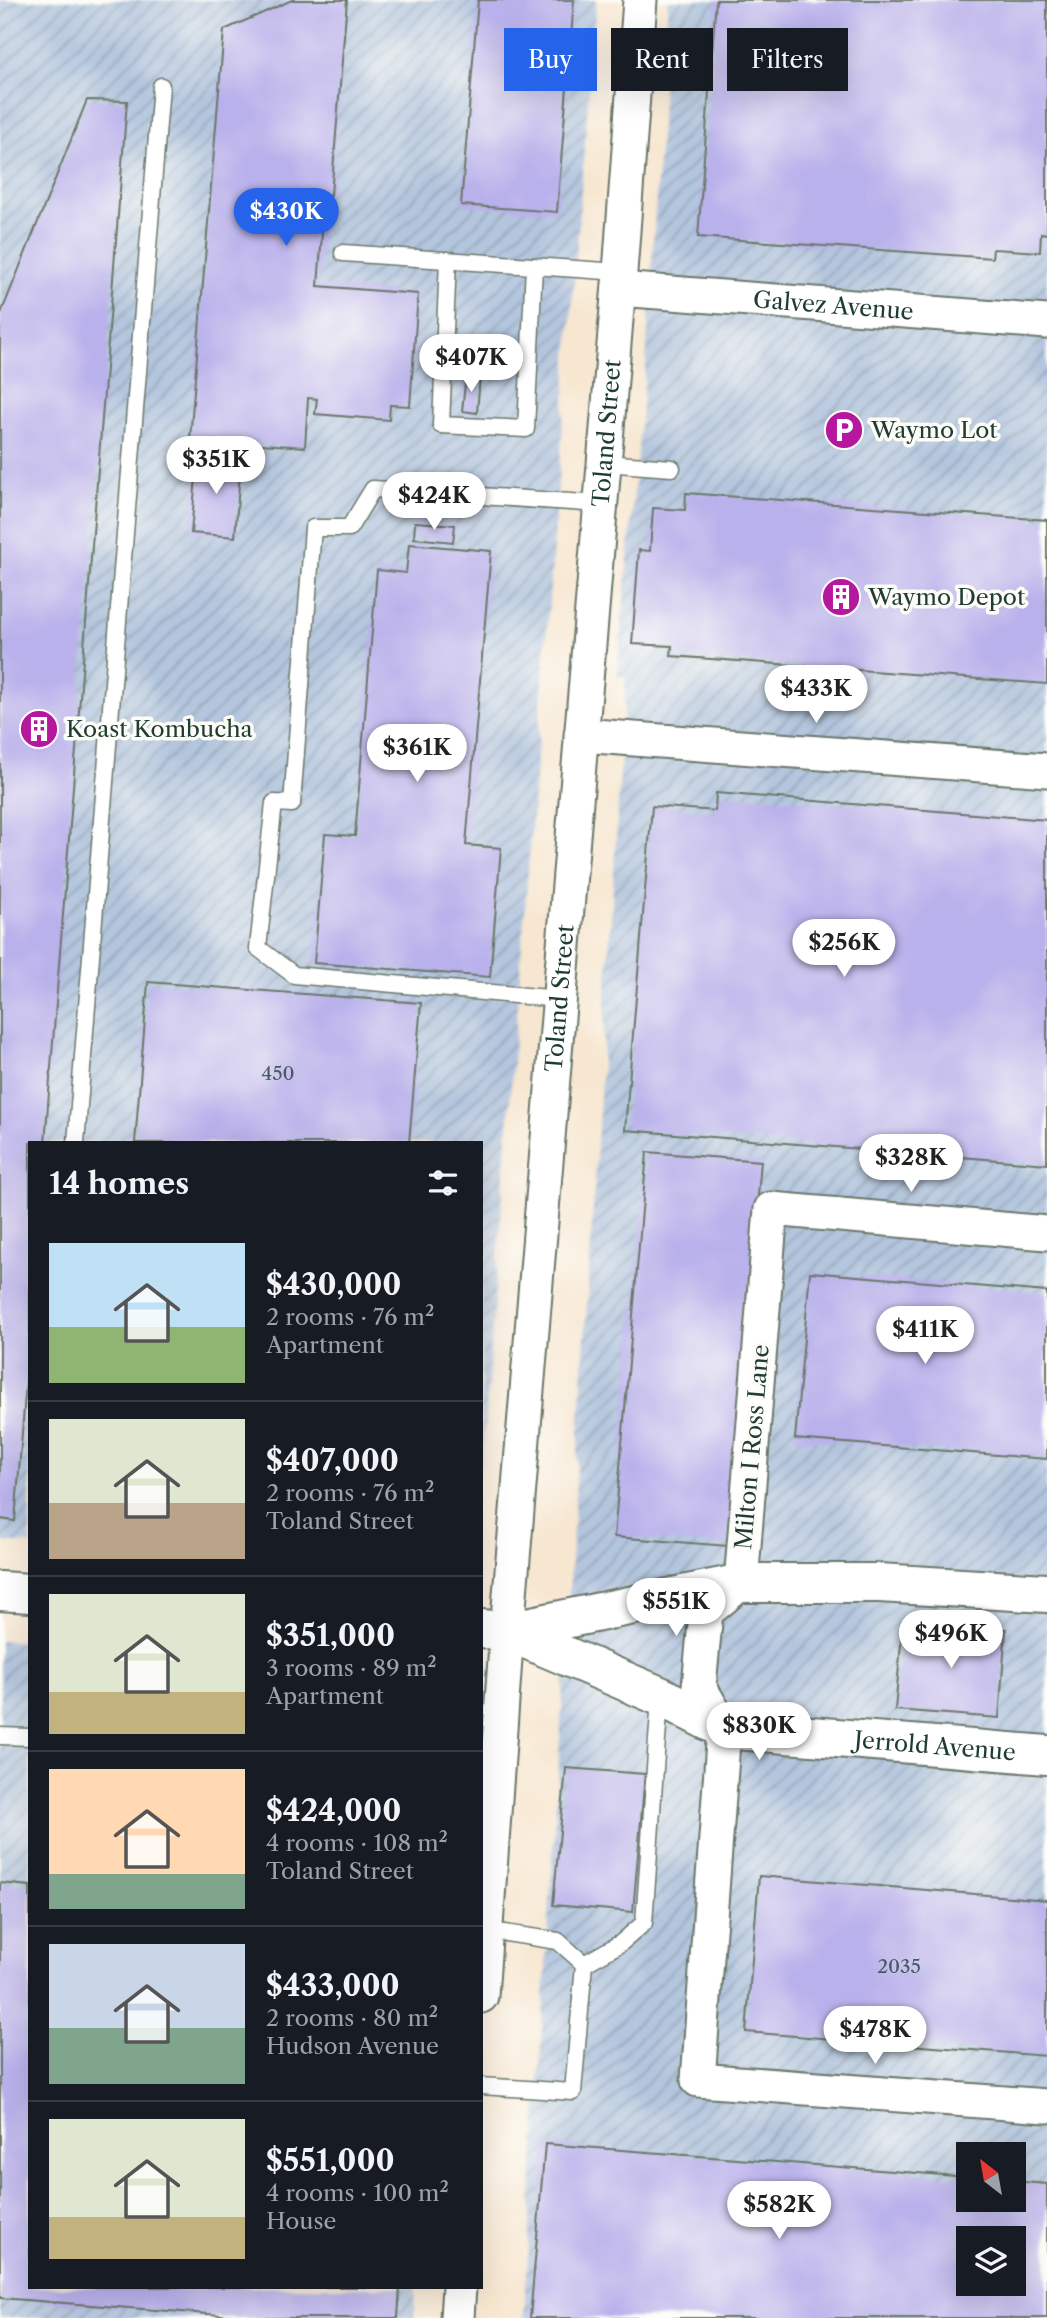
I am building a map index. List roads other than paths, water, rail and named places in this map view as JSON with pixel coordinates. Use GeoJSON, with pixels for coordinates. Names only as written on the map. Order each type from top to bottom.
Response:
{"type":"FeatureCollection","features":[{"type":"Feature","properties":{"kind":"street","name":"Toland Street"},"geometry":{"type":"LineString","coordinates":[[483,1963],[494,1630],[559,999],[640,0]]}},
{"type":"Feature","properties":{"kind":"street","name":"Galvez Avenue"},"geometry":{"type":"LineString","coordinates":[[619,281],[1047,322]]}},
{"type":"Feature","properties":{"kind":"street"},"geometry":{"type":"LineString","coordinates":[[581,735],[1047,770]]}},
{"type":"Feature","properties":{"kind":"street","name":"Milton I Ross Lane"},"geometry":{"type":"LineString","coordinates":[[724,1729],[699,1686],[706,1612],[741,1583],[771,1209],[1047,1233]]}},
{"type":"Feature","properties":{"kind":"street"},"geometry":{"type":"LineString","coordinates":[[494,1630],[741,1583],[879,1583],[1047,1593]]}},
{"type":"Feature","properties":{"kind":"street"},"geometry":{"type":"LineString","coordinates":[[0,1591],[28,1593]]}},
{"type":"Feature","properties":{"kind":"street","name":"Jerrold Avenue"},"geometry":{"type":"LineString","coordinates":[[494,1630],[660,1696],[724,1729],[1047,1755]]}},
{"type":"Feature","properties":{"kind":"street"},"geometry":{"type":"LineString","coordinates":[[724,1729],[698,2080],[1047,2106]]}},
{"type":"Feature","properties":{"kind":"street"},"geometry":{"type":"LineString","coordinates":[[457,2318],[459,2289]]}},
{"type":"Feature","properties":{"kind":"lane"},"geometry":{"type":"LineString","coordinates":[[76,1141],[161,86]]}},
{"type":"Feature","properties":{"kind":"lane"},"geometry":{"type":"LineString","coordinates":[[343,253],[534,266],[619,281]]}},
{"type":"Feature","properties":{"kind":"lane"},"geometry":{"type":"LineString","coordinates":[[448,260],[441,425],[526,429],[534,266]]}},
{"type":"Feature","properties":{"kind":"lane"},"geometry":{"type":"LineString","coordinates":[[604,463],[672,468]]}},
{"type":"Feature","properties":{"kind":"lane"},"geometry":{"type":"LineString","coordinates":[[559,999],[294,975],[258,948],[275,803],[292,804],[313,528],[349,528],[373,489],[601,504]]}},
{"type":"Feature","properties":{"kind":"lane"},"geometry":{"type":"LineString","coordinates":[[584,1964],[621,1943],[644,1923],[660,1696]]}},
{"type":"Feature","properties":{"kind":"lane"},"geometry":{"type":"LineString","coordinates":[[0,1736],[28,1737]]}},
{"type":"Feature","properties":{"kind":"lane"},"geometry":{"type":"LineString","coordinates":[[485,1930],[558,1941],[584,1964]]}},
{"type":"Feature","properties":{"kind":"lane"},"geometry":{"type":"LineString","coordinates":[[483,2086],[573,2092],[584,1964]]}},
{"type":"Feature","properties":{"kind":"place","name":"Waymo Lot"},"geometry":{"type":"Point","coordinates":[844,430]}},
{"type":"Feature","properties":{"kind":"place","name":"Waymo Depot"},"geometry":{"type":"Point","coordinates":[841,597]}},
{"type":"Feature","properties":{"kind":"place","name":"Koast Kombucha"},"geometry":{"type":"Point","coordinates":[39,729]}}]}
